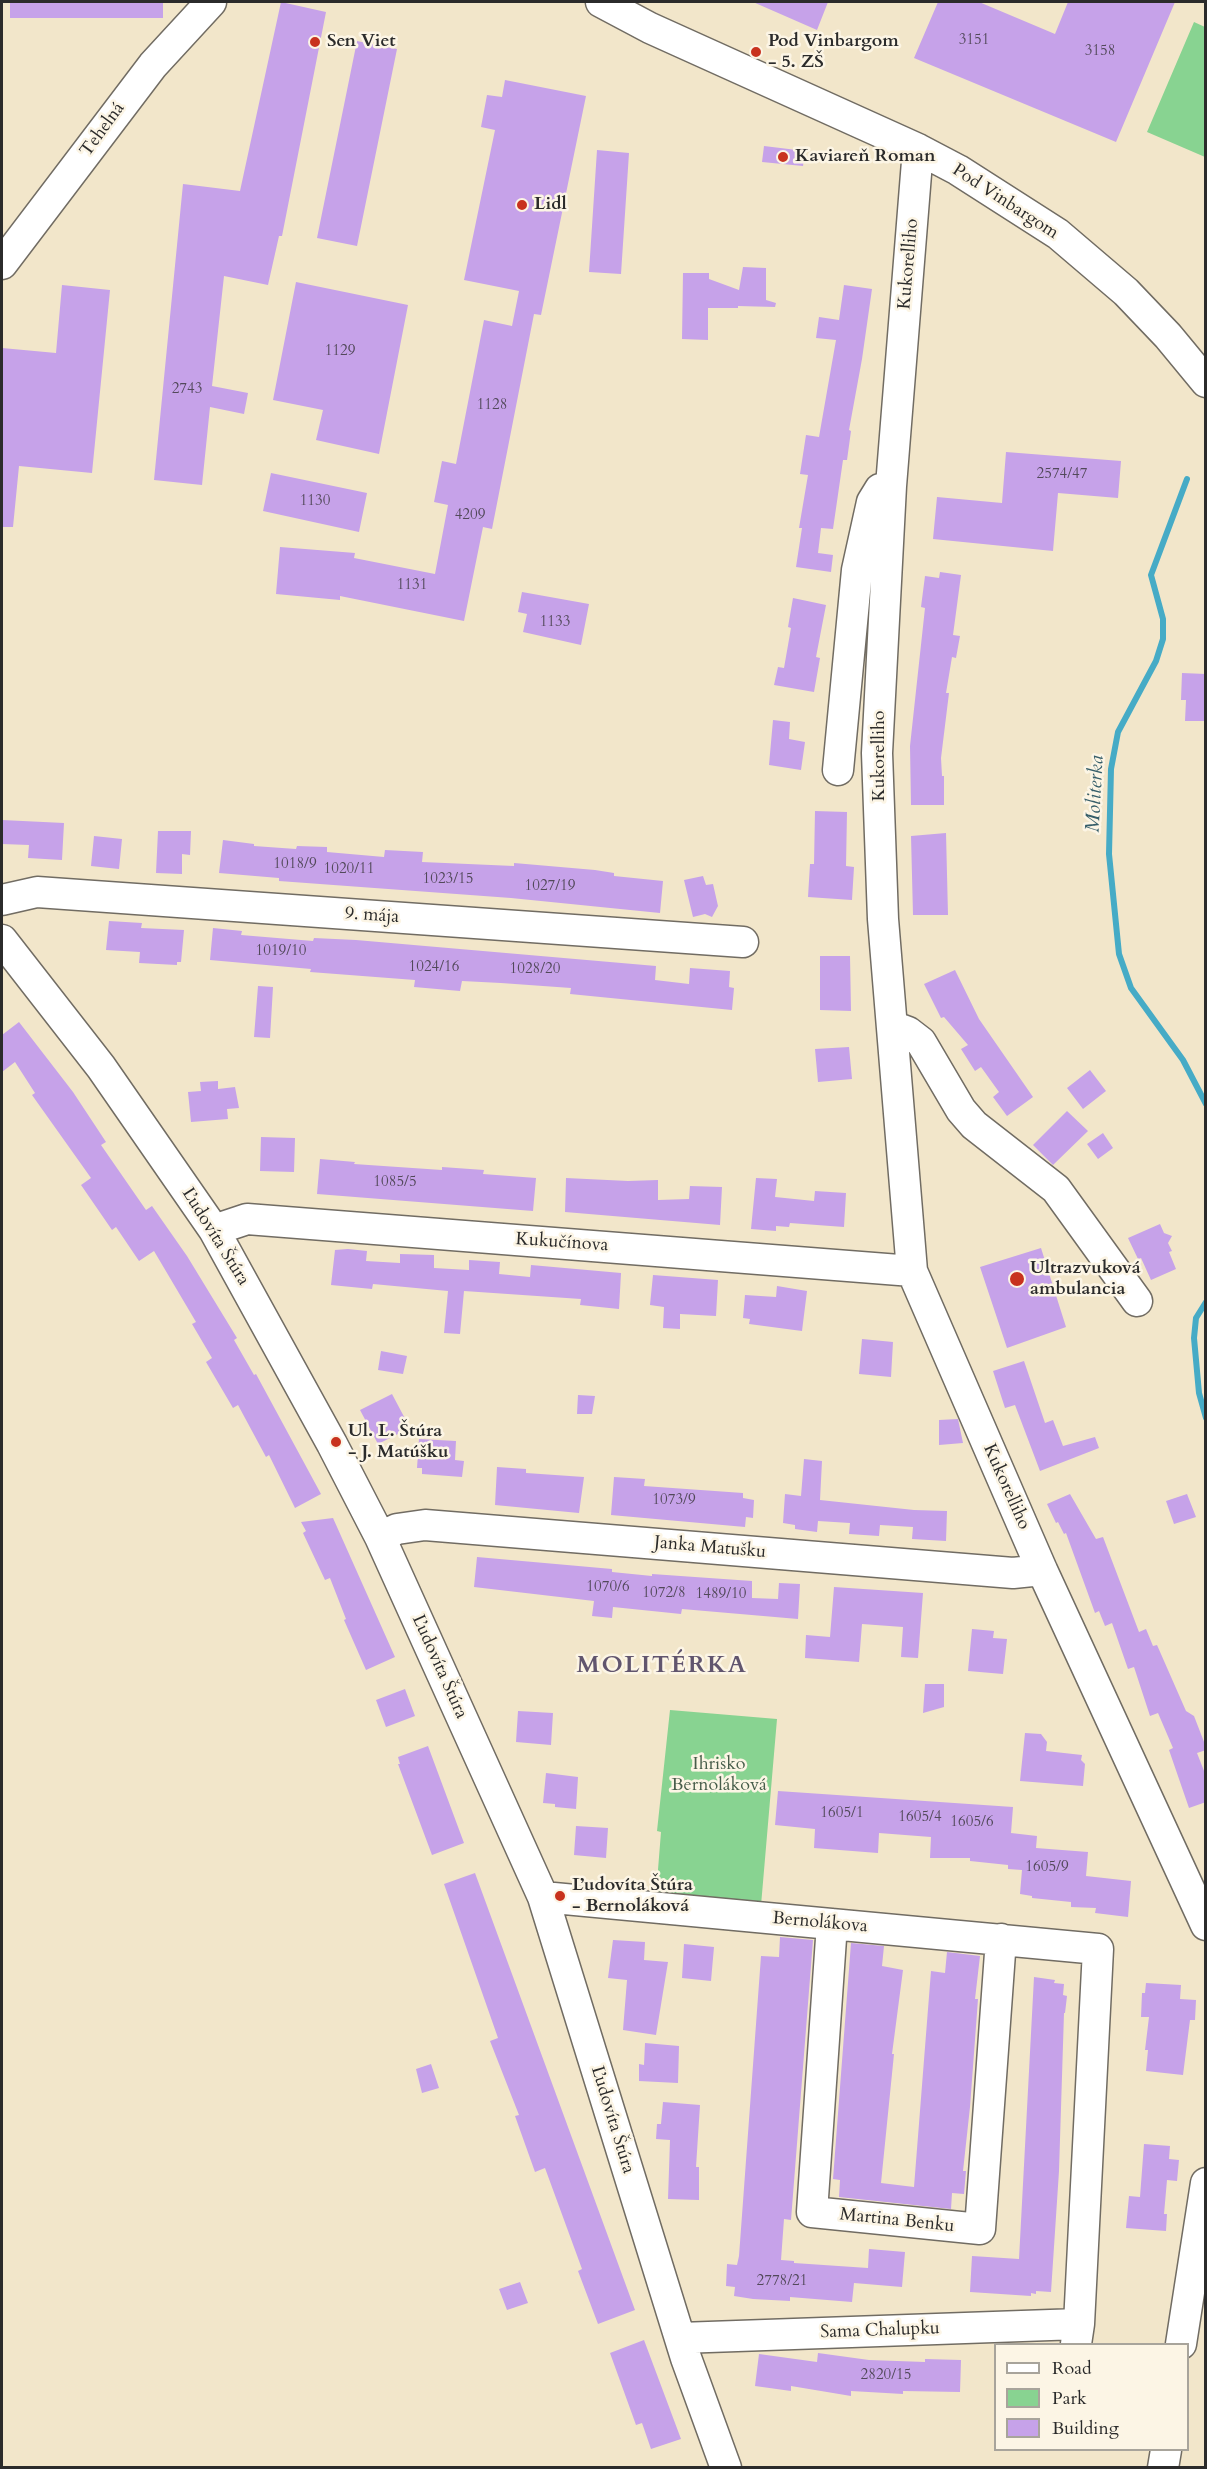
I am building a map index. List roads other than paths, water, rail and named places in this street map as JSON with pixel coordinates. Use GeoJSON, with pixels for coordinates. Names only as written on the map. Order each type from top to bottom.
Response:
{"type":"FeatureCollection","features":[{"type":"Feature","properties":{"kind":"street","name":"Tehelná"},"geometry":{"type":"LineString","coordinates":[[2,264],[153,64],[211,2]]}},
{"type":"Feature","properties":{"kind":"street","name":"Pod Vinbargom"},"geometry":{"type":"LineString","coordinates":[[601,2],[721,61],[918,149],[958,170],[1058,234],[1126,292],[1168,336],[1206,382]]}},
{"type":"Feature","properties":{"kind":"street","name":"Kukorelliho"},"geometry":{"type":"LineString","coordinates":[[918,149],[891,486],[877,753],[883,919],[912,1271],[1042,1570],[1206,1925]]}},
{"type":"Feature","properties":{"kind":"street","name":"Kukorelliho"},"geometry":{"type":"LineString","coordinates":[[838,770],[857,570],[872,502],[880,489],[891,486]]}},
{"type":"Feature","properties":{"kind":"street","name":"9. mája"},"geometry":{"type":"LineString","coordinates":[[2,900],[37,892],[743,942]]}},
{"type":"Feature","properties":{"kind":"street","name":"Ľudovíta Štúra"},"geometry":{"type":"LineString","coordinates":[[2,940],[101,1067],[214,1230],[332,1444],[380,1537],[543,1897],[680,2338],[726,2468]]}},
{"type":"Feature","properties":{"kind":"street"},"geometry":{"type":"LineString","coordinates":[[892,1026],[908,1032],[921,1042],[961,1110],[974,1125],[1056,1189],[1137,1301]]}},
{"type":"Feature","properties":{"kind":"street","name":"Kukučínova"},"geometry":{"type":"LineString","coordinates":[[214,1230],[248,1219],[912,1271]]}},
{"type":"Feature","properties":{"kind":"street","name":"Janka Matušku"},"geometry":{"type":"LineString","coordinates":[[380,1537],[397,1528],[425,1525],[1013,1573],[1042,1570]]}},
{"type":"Feature","properties":{"kind":"street","name":"Bernolákova"},"geometry":{"type":"LineString","coordinates":[[543,1897],[1098,1949]]}},
{"type":"Feature","properties":{"kind":"street","name":"Martina Benku"},"geometry":{"type":"LineString","coordinates":[[832,1924],[812,2212],[980,2229],[1001,1939]]}},
{"type":"Feature","properties":{"kind":"street","name":"Sama Chalupku"},"geometry":{"type":"LineString","coordinates":[[680,2338],[1078,2334],[1098,1949]]}},
{"type":"Feature","properties":{"kind":"street"},"geometry":{"type":"LineString","coordinates":[[1181,2343],[1206,2183]]}},
{"type":"Feature","properties":{"kind":"street"},"geometry":{"type":"LineString","coordinates":[[1163,2468],[1166,2451]]}},
{"type":"Feature","properties":{"kind":"waterway","name":"Moliterka"},"geometry":{"type":"LineString","coordinates":[[1187,479],[1151,575],[1163,619],[1163,639],[1156,661],[1118,732],[1111,769],[1109,854],[1119,954],[1131,988],[1183,1060],[1206,1104]]}},
{"type":"Feature","properties":{"kind":"waterway","name":"Moliterka"},"geometry":{"type":"LineString","coordinates":[[1206,1302],[1196,1318],[1194,1338],[1199,1393],[1206,1418]]}},
{"type":"Feature","properties":{"kind":"place","name":"Sen Viet"},"geometry":{"type":"Point","coordinates":[315,42]}},
{"type":"Feature","properties":{"kind":"place","name":"Pod Vinbargom - 5. ZŠ"},"geometry":{"type":"Point","coordinates":[756,52]}},
{"type":"Feature","properties":{"kind":"place","name":"Kaviareň Roman"},"geometry":{"type":"Point","coordinates":[783,157]}},
{"type":"Feature","properties":{"kind":"place","name":"Lidl"},"geometry":{"type":"Point","coordinates":[522,205]}},
{"type":"Feature","properties":{"kind":"place","name":"Ultrazvuková ambulancia"},"geometry":{"type":"Point","coordinates":[1017,1279]}},
{"type":"Feature","properties":{"kind":"place","name":"Ul. L. Štúra - J. Matúšku"},"geometry":{"type":"Point","coordinates":[336,1442]}},
{"type":"Feature","properties":{"kind":"place","name":"Ľudovíta Štúra - Bernoláková"},"geometry":{"type":"Point","coordinates":[560,1896]}},
{"type":"Feature","properties":{"kind":"district","name":"MOLITÉRKA"},"geometry":{"type":"Point","coordinates":[662,1666]}},
{"type":"Feature","properties":{"kind":"park label","name":"Ihrisko Bernoláková"},"geometry":{"type":"Point","coordinates":[719,1775]}}]}
